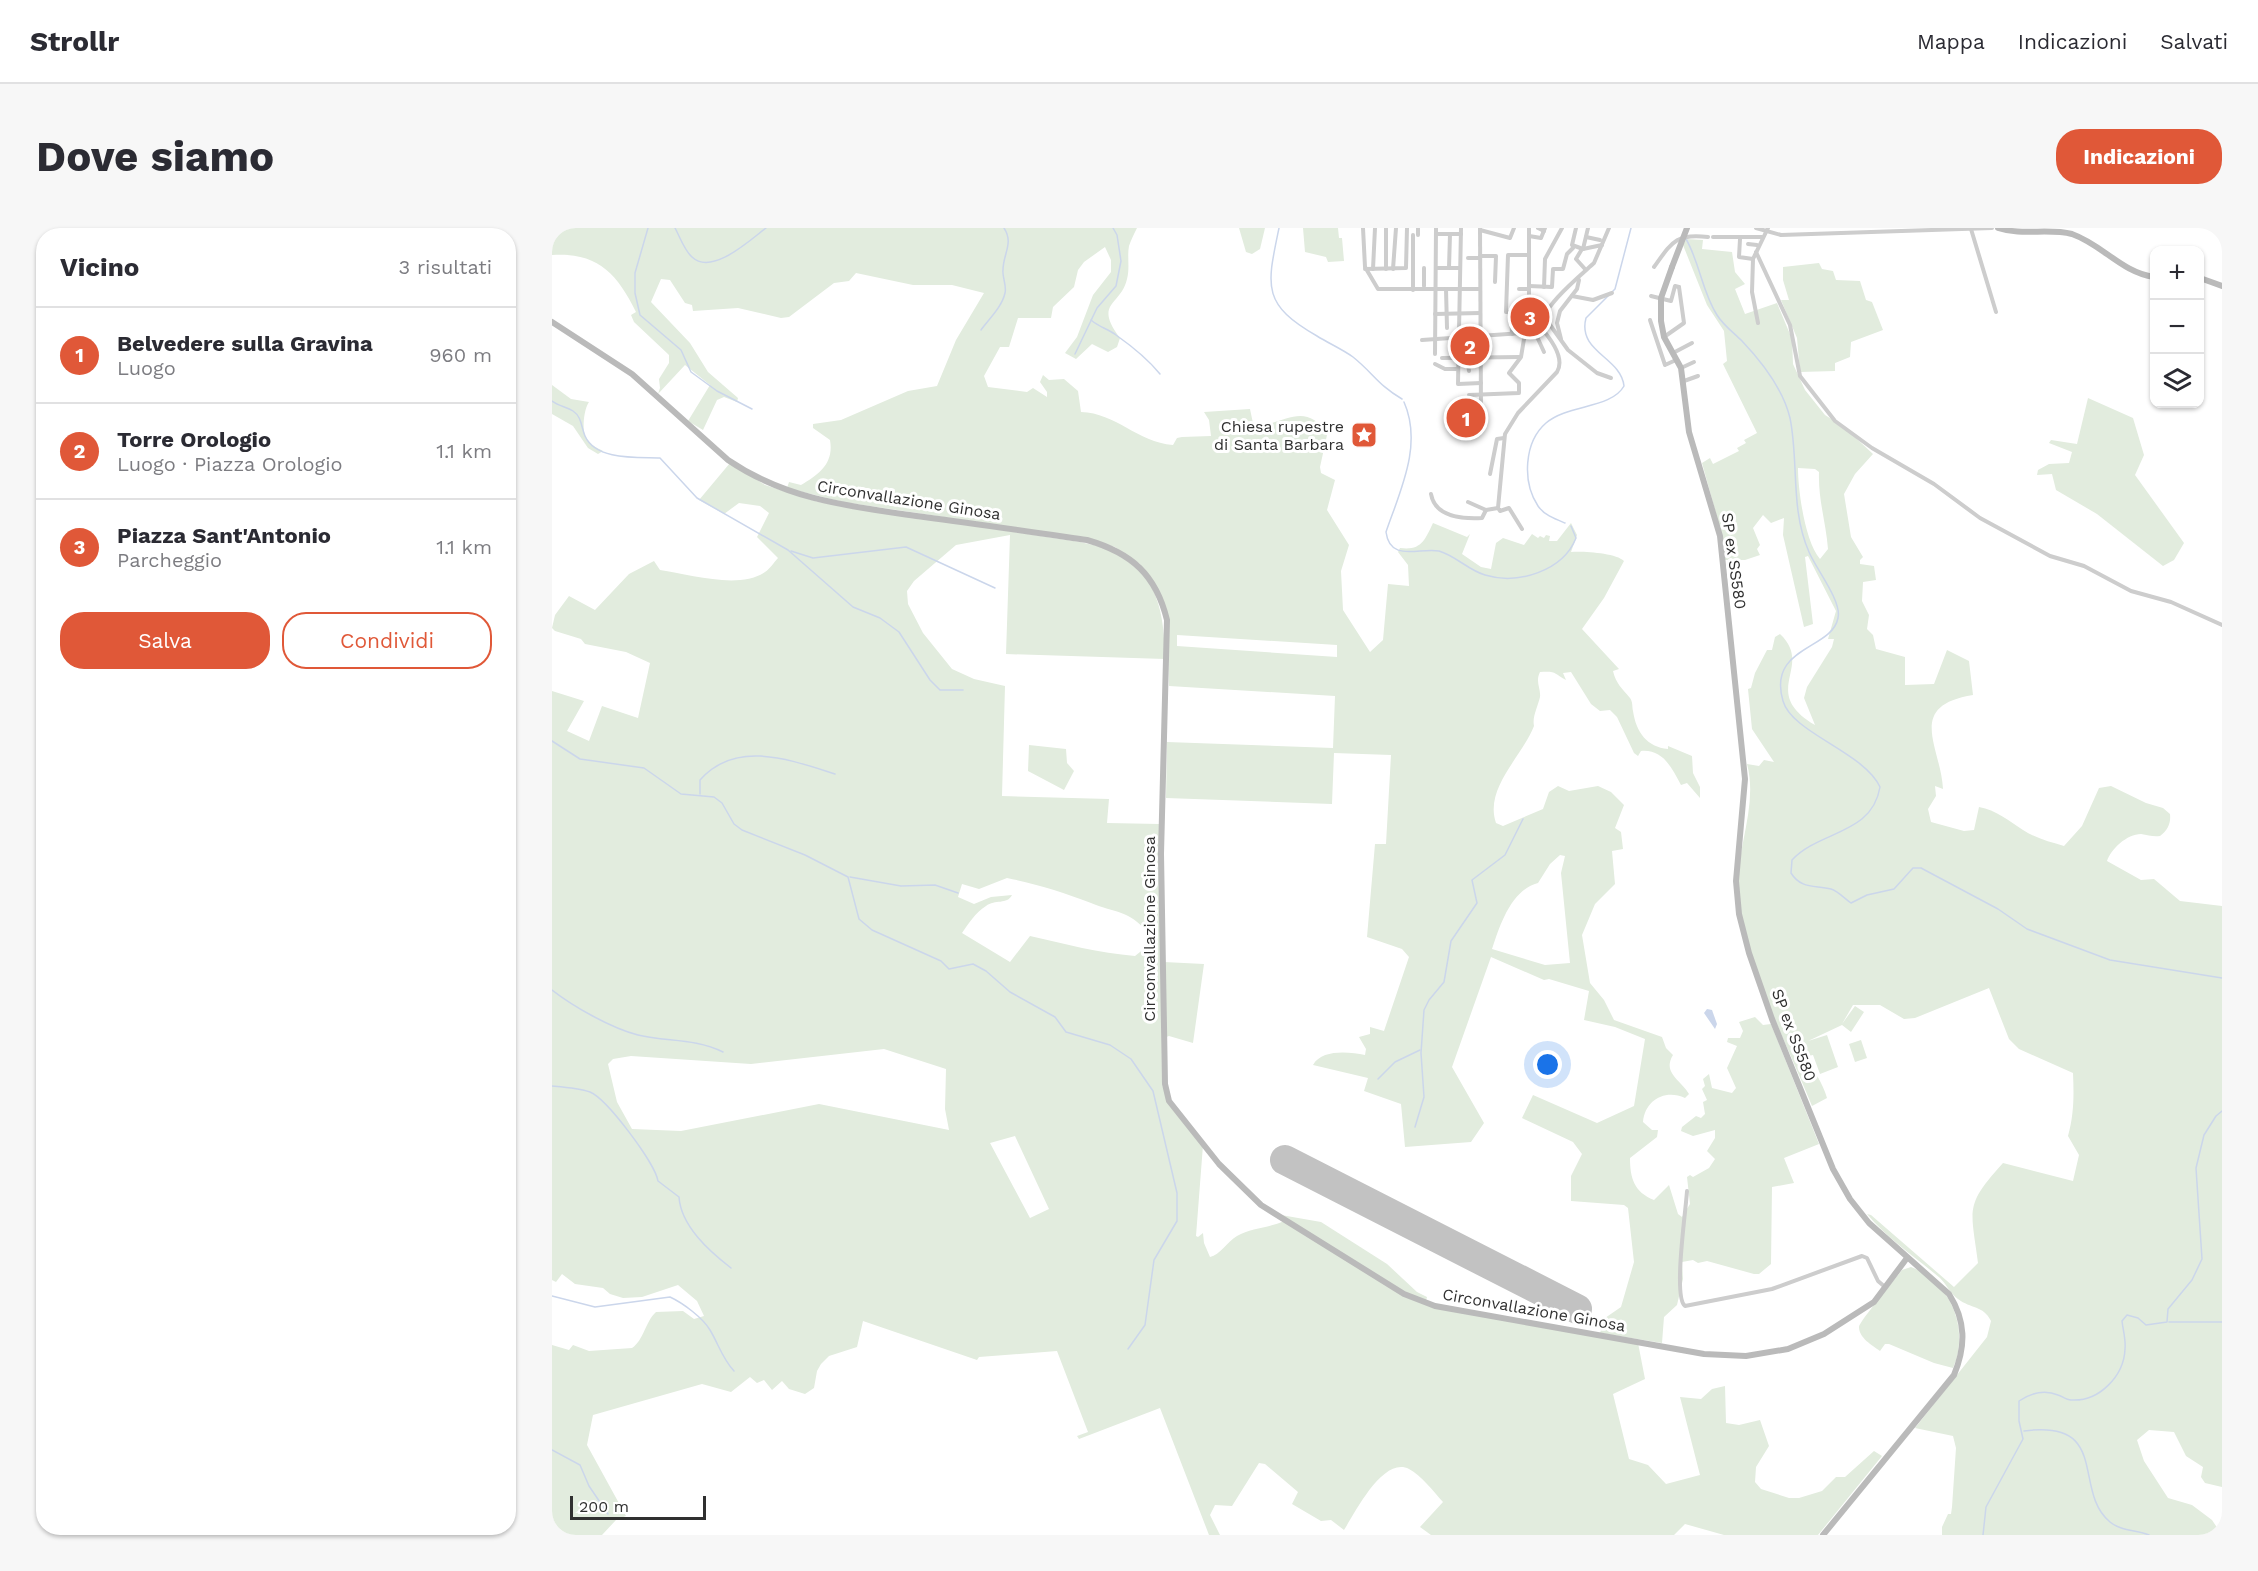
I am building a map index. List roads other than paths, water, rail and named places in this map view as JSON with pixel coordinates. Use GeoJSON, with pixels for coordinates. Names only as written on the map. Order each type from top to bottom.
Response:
{"type":"FeatureCollection","features":[{"type":"Feature","properties":{"kind":"main road"},"geometry":{"type":"LineString","coordinates":[[1998,228],[2063,231],[2094,246],[2128,270],[2150,276]]}},
{"type":"Feature","properties":{"kind":"main road"},"geometry":{"type":"LineString","coordinates":[[1661,298],[1687,233]]}},
{"type":"Feature","properties":{"kind":"main road"},"geometry":{"type":"LineString","coordinates":[[2204,280],[2222,286]]}},
{"type":"Feature","properties":{"kind":"main road","name":"SP ex SS580"},"geometry":{"type":"LineString","coordinates":[[1661,298],[1661,321],[1665,337],[1681,368],[1686,421],[1715,516],[1723,570],[1745,779],[1736,881],[1739,914],[1749,953],[1772,1019],[1833,1169],[1850,1199],[1869,1223],[1940,1284],[1956,1304],[1964,1334],[1960,1361],[1954,1375],[1823,1535]]}},
{"type":"Feature","properties":{"kind":"main road","name":"Circonvallazione Ginosa"},"geometry":{"type":"LineString","coordinates":[[552,322],[632,374],[728,460],[744,471],[792,493],[844,505],[1087,540],[1124,553],[1140,568],[1162,599],[1167,620],[1161,854],[1165,1084],[1169,1101],[1239,1185],[1261,1205],[1404,1294],[1435,1306],[1704,1354],[1746,1356],[1788,1349],[1824,1334],[1854,1317],[1874,1302],[1907,1258]]}},
{"type":"Feature","properties":{"kind":"street"},"geometry":{"type":"LineString","coordinates":[[1363,228],[1365,269],[1374,285],[1381,291],[1480,289]]}},
{"type":"Feature","properties":{"kind":"street"},"geometry":{"type":"LineString","coordinates":[[1372,269],[1375,228]]}},
{"type":"Feature","properties":{"kind":"street"},"geometry":{"type":"LineString","coordinates":[[1386,228],[1386,269]]}},
{"type":"Feature","properties":{"kind":"street"},"geometry":{"type":"LineString","coordinates":[[1393,268],[1396,228]]}},
{"type":"Feature","properties":{"kind":"street"},"geometry":{"type":"LineString","coordinates":[[1365,269],[1406,268],[1407,228]]}},
{"type":"Feature","properties":{"kind":"street"},"geometry":{"type":"LineString","coordinates":[[1413,290],[1418,228]]}},
{"type":"Feature","properties":{"kind":"street"},"geometry":{"type":"LineString","coordinates":[[1436,228],[1436,354]]}},
{"type":"Feature","properties":{"kind":"street"},"geometry":{"type":"LineString","coordinates":[[1461,228],[1458,384],[1481,383]]}},
{"type":"Feature","properties":{"kind":"street"},"geometry":{"type":"LineString","coordinates":[[1481,409],[1480,229],[1510,238],[1514,228]]}},
{"type":"Feature","properties":{"kind":"street"},"geometry":{"type":"LineString","coordinates":[[1529,228],[1531,316],[1544,352]]}},
{"type":"Feature","properties":{"kind":"street"},"geometry":{"type":"LineString","coordinates":[[1529,236],[1539,238],[1544,230],[1538,228]]}},
{"type":"Feature","properties":{"kind":"street"},"geometry":{"type":"LineString","coordinates":[[1544,287],[1545,259],[1562,228]]}},
{"type":"Feature","properties":{"kind":"street"},"geometry":{"type":"LineString","coordinates":[[1519,289],[1552,287],[1553,269],[1563,269],[1566,255],[1572,247],[1576,228]]}},
{"type":"Feature","properties":{"kind":"street"},"geometry":{"type":"LineString","coordinates":[[1585,269],[1576,259],[1582,249],[1588,228]]}},
{"type":"Feature","properties":{"kind":"street"},"geometry":{"type":"LineString","coordinates":[[1541,327],[1544,315],[1555,299],[1594,263],[1601,242],[1609,228]]}},
{"type":"Feature","properties":{"kind":"street"},"geometry":{"type":"LineString","coordinates":[[1654,267],[1677,238],[1692,228]]}},
{"type":"Feature","properties":{"kind":"street"},"geometry":{"type":"LineString","coordinates":[[1756,228],[1781,235],[1864,230],[1992,228]]}},
{"type":"Feature","properties":{"kind":"street"},"geometry":{"type":"LineString","coordinates":[[1834,233],[1839,228]]}},
{"type":"Feature","properties":{"kind":"street"},"geometry":{"type":"LineString","coordinates":[[1971,229],[1996,312]]}},
{"type":"Feature","properties":{"kind":"street"},"geometry":{"type":"LineString","coordinates":[[1758,323],[1752,292],[1753,259],[1757,245],[1767,230]]}},
{"type":"Feature","properties":{"kind":"street"},"geometry":{"type":"LineString","coordinates":[[1687,233],[1710,237],[1762,237]]}},
{"type":"Feature","properties":{"kind":"street"},"geometry":{"type":"LineString","coordinates":[[1436,234],[1461,234]]}},
{"type":"Feature","properties":{"kind":"street"},"geometry":{"type":"LineString","coordinates":[[1449,268],[1450,234]]}},
{"type":"Feature","properties":{"kind":"street"},"geometry":{"type":"LineString","coordinates":[[1586,237],[1601,242]]}},
{"type":"Feature","properties":{"kind":"street"},"geometry":{"type":"LineString","coordinates":[[1740,239],[1739,257],[1753,259]]}},
{"type":"Feature","properties":{"kind":"street"},"geometry":{"type":"LineString","coordinates":[[1572,247],[1582,249],[1601,242]]}},
{"type":"Feature","properties":{"kind":"street"},"geometry":{"type":"LineString","coordinates":[[1748,244],[1757,245]]}},
{"type":"Feature","properties":{"kind":"street"},"geometry":{"type":"LineString","coordinates":[[1756,252],[1787,318],[1795,346],[1796,367],[1803,382],[1829,415],[1863,442],[1934,484],[1980,518],[2050,556],[2084,566],[2131,591],[2171,602],[2222,625]]}},
{"type":"Feature","properties":{"kind":"street"},"geometry":{"type":"LineString","coordinates":[[1498,508],[1504,438],[1518,413],[1561,365],[1559,354],[1531,316],[1506,312],[1508,255],[1529,255]]}},
{"type":"Feature","properties":{"kind":"street"},"geometry":{"type":"LineString","coordinates":[[1468,258],[1496,256],[1496,282]]}},
{"type":"Feature","properties":{"kind":"street"},"geometry":{"type":"LineString","coordinates":[[1424,268],[1424,286]]}},
{"type":"Feature","properties":{"kind":"street"},"geometry":{"type":"LineString","coordinates":[[1436,268],[1460,268]]}},
{"type":"Feature","properties":{"kind":"street"},"geometry":{"type":"LineString","coordinates":[[1561,340],[1557,323],[1560,311],[1577,289],[1579,279]]}},
{"type":"Feature","properties":{"kind":"street"},"geometry":{"type":"LineString","coordinates":[[1650,296],[1671,301],[1675,286],[1679,287],[1684,323],[1665,337]]}},
{"type":"Feature","properties":{"kind":"street"},"geometry":{"type":"LineString","coordinates":[[1446,289],[1447,328]]}},
{"type":"Feature","properties":{"kind":"street"},"geometry":{"type":"LineString","coordinates":[[1572,296],[1590,300],[1612,293]]}},
{"type":"Feature","properties":{"kind":"street"},"geometry":{"type":"LineString","coordinates":[[1435,314],[1480,312]]}},
{"type":"Feature","properties":{"kind":"street"},"geometry":{"type":"LineString","coordinates":[[1511,312],[1512,334]]}},
{"type":"Feature","properties":{"kind":"street"},"geometry":{"type":"LineString","coordinates":[[1544,315],[1568,350],[1597,373],[1611,378]]}},
{"type":"Feature","properties":{"kind":"street"},"geometry":{"type":"LineString","coordinates":[[1650,320],[1665,364],[1677,360]]}},
{"type":"Feature","properties":{"kind":"street"},"geometry":{"type":"LineString","coordinates":[[1422,340],[1535,332]]}},
{"type":"Feature","properties":{"kind":"street"},"geometry":{"type":"LineString","coordinates":[[1469,395],[1519,393],[1519,383],[1509,374],[1521,357],[1525,333]]}},
{"type":"Feature","properties":{"kind":"street"},"geometry":{"type":"LineString","coordinates":[[1673,353],[1692,343]]}},
{"type":"Feature","properties":{"kind":"street"},"geometry":{"type":"LineString","coordinates":[[1467,357],[1469,371]]}},
{"type":"Feature","properties":{"kind":"street"},"geometry":{"type":"LineString","coordinates":[[1442,358],[1521,357]]}},
{"type":"Feature","properties":{"kind":"street"},"geometry":{"type":"LineString","coordinates":[[1681,368],[1694,362]]}},
{"type":"Feature","properties":{"kind":"street"},"geometry":{"type":"LineString","coordinates":[[1435,364],[1445,369],[1458,369]]}},
{"type":"Feature","properties":{"kind":"street"},"geometry":{"type":"LineString","coordinates":[[1684,381],[1698,376]]}},
{"type":"Feature","properties":{"kind":"street"},"geometry":{"type":"LineString","coordinates":[[1490,474],[1494,444],[1497,439],[1504,438]]}},
{"type":"Feature","properties":{"kind":"street"},"geometry":{"type":"LineString","coordinates":[[1431,494],[1435,504],[1444,512],[1461,518],[1482,518],[1486,510]]}},
{"type":"Feature","properties":{"kind":"street"},"geometry":{"type":"LineString","coordinates":[[1468,502],[1486,510],[1498,508],[1500,511],[1509,508],[1522,529]]}},
{"type":"Feature","properties":{"kind":"street"},"geometry":{"type":"LineString","coordinates":[[1687,1191],[1679,1254],[1682,1269],[1680,1299],[1685,1306],[1772,1289],[1862,1256],[1868,1258],[1878,1281],[1885,1287]]}},
{"type":"Feature","properties":{"kind":"water"},"geometry":{"type":"Polygon","coordinates":[[[1707,1009],[1712,1010],[1717,1024],[1715,1029],[1704,1013],[1707,1009]]]}},
{"type":"Feature","properties":{"kind":"waterway"},"geometry":{"type":"LineString","coordinates":[[648,228],[635,273],[635,293],[640,315],[681,350],[691,372],[717,391],[752,409]]}},
{"type":"Feature","properties":{"kind":"waterway"},"geometry":{"type":"LineString","coordinates":[[675,228],[689,254],[700,262],[710,262],[730,254],[766,228]]}},
{"type":"Feature","properties":{"kind":"waterway"},"geometry":{"type":"LineString","coordinates":[[981,330],[998,308],[1005,293],[1003,264],[1008,239],[1004,228]]}},
{"type":"Feature","properties":{"kind":"waterway"},"geometry":{"type":"LineString","coordinates":[[1075,354],[1097,308],[1116,286],[1121,261],[1117,235],[1113,228]]}},
{"type":"Feature","properties":{"kind":"waterway"},"geometry":{"type":"LineString","coordinates":[[1279,228],[1271,279],[1272,292],[1277,303],[1299,325],[1353,357],[1387,389],[1402,399]]}},
{"type":"Feature","properties":{"kind":"waterway"},"geometry":{"type":"LineString","coordinates":[[1565,523],[1543,512],[1533,496],[1528,474],[1530,451],[1533,441],[1546,423],[1566,412],[1609,399],[1624,386],[1616,368],[1593,347],[1585,329],[1586,318],[1615,289],[1631,228]]}},
{"type":"Feature","properties":{"kind":"waterway"},"geometry":{"type":"LineString","coordinates":[[1686,239],[1717,315],[1764,367],[1787,407],[1793,435],[1797,502],[1803,536],[1838,611],[1838,618],[1825,637],[1802,651],[1784,669],[1781,683],[1783,701],[1789,712],[1800,723],[1859,763],[1872,775],[1880,787],[1875,803],[1867,814],[1844,830],[1803,850],[1792,860],[1791,873],[1799,882],[1808,886],[1834,890],[1851,903],[1867,895],[1894,889],[1913,868],[1921,868],[1998,909],[2027,929],[2110,960],[2222,978]]}},
{"type":"Feature","properties":{"kind":"waterway"},"geometry":{"type":"LineString","coordinates":[[1091,320],[1134,348],[1160,374]]}},
{"type":"Feature","properties":{"kind":"waterway"},"geometry":{"type":"LineString","coordinates":[[552,401],[576,413],[585,436],[598,450],[619,456],[660,458],[697,498],[788,550],[853,607],[880,618],[899,632],[930,680],[940,690],[963,690]]}},
{"type":"Feature","properties":{"kind":"waterway"},"geometry":{"type":"LineString","coordinates":[[1404,402],[1409,418],[1410,451],[1403,484],[1386,532],[1393,547],[1407,552],[1439,551],[1479,573],[1498,578],[1511,578],[1538,573],[1561,559],[1576,538],[1571,526]]}},
{"type":"Feature","properties":{"kind":"waterway"},"geometry":{"type":"LineString","coordinates":[[791,551],[813,558],[906,547],[995,588]]}},
{"type":"Feature","properties":{"kind":"waterway"},"geometry":{"type":"LineString","coordinates":[[552,741],[580,759],[644,768],[681,794],[714,797],[722,803],[734,824],[742,830],[805,855],[848,877],[859,919],[872,930],[941,961],[949,969],[973,964],[986,971],[1010,992],[1055,1017],[1066,1032],[1110,1045],[1131,1059],[1153,1091],[1177,1193],[1177,1221],[1154,1260],[1145,1325],[1128,1349]]}},
{"type":"Feature","properties":{"kind":"waterway"},"geometry":{"type":"LineString","coordinates":[[700,794],[700,780],[714,767],[747,756],[782,759],[835,774]]}},
{"type":"Feature","properties":{"kind":"waterway"},"geometry":{"type":"LineString","coordinates":[[1415,1127],[1424,1097],[1421,1053],[1424,1010],[1444,982],[1451,941],[1477,903],[1472,880],[1505,855],[1523,819]]}},
{"type":"Feature","properties":{"kind":"waterway"},"geometry":{"type":"LineString","coordinates":[[850,877],[901,886],[935,885],[958,893]]}},
{"type":"Feature","properties":{"kind":"waterway"},"geometry":{"type":"LineString","coordinates":[[552,990],[593,1016],[627,1032],[702,1044],[723,1052]]}},
{"type":"Feature","properties":{"kind":"waterway"},"geometry":{"type":"LineString","coordinates":[[1378,1079],[1395,1062],[1420,1050]]}},
{"type":"Feature","properties":{"kind":"waterway"},"geometry":{"type":"LineString","coordinates":[[552,1086],[590,1092],[607,1106],[649,1160],[658,1181],[679,1197],[681,1208],[691,1228],[714,1254],[731,1268]]}},
{"type":"Feature","properties":{"kind":"waterway"},"geometry":{"type":"LineString","coordinates":[[1983,1535],[1986,1507],[2023,1439],[2019,1421],[2019,1401],[2043,1392],[2071,1400],[2091,1397],[2100,1392],[2115,1378],[2124,1359],[2125,1342],[2122,1321],[2127,1315],[2138,1318],[2146,1325],[2167,1322],[2168,1309],[2192,1280],[2202,1259],[2196,1168],[2204,1135],[2222,1111]]}},
{"type":"Feature","properties":{"kind":"waterway"},"geometry":{"type":"LineString","coordinates":[[552,1296],[595,1307],[670,1297],[692,1311],[707,1325],[726,1361],[734,1371]]}},
{"type":"Feature","properties":{"kind":"waterway"},"geometry":{"type":"LineString","coordinates":[[2169,1322],[2222,1322]]}},
{"type":"Feature","properties":{"kind":"waterway"},"geometry":{"type":"LineString","coordinates":[[2024,1431],[2051,1430],[2069,1436],[2079,1446],[2085,1460],[2099,1509],[2114,1525],[2149,1535]]}},
{"type":"Feature","properties":{"kind":"waterway"},"geometry":{"type":"LineString","coordinates":[[552,1450],[580,1465],[589,1486],[608,1514]]}},
{"type":"Feature","properties":{"kind":"place","name":"Piazza Sant'Antonio"},"geometry":{"type":"Point","coordinates":[1530,317]}},
{"type":"Feature","properties":{"kind":"place","name":"Torre Orologio"},"geometry":{"type":"Point","coordinates":[1470,346]}},
{"type":"Feature","properties":{"kind":"place","name":"Belvedere sulla Gravina"},"geometry":{"type":"Point","coordinates":[1466,418]}},
{"type":"Feature","properties":{"kind":"place","name":"Chiesa rupestre di Santa Barbara"},"geometry":{"type":"Point","coordinates":[1364,435]}}]}
